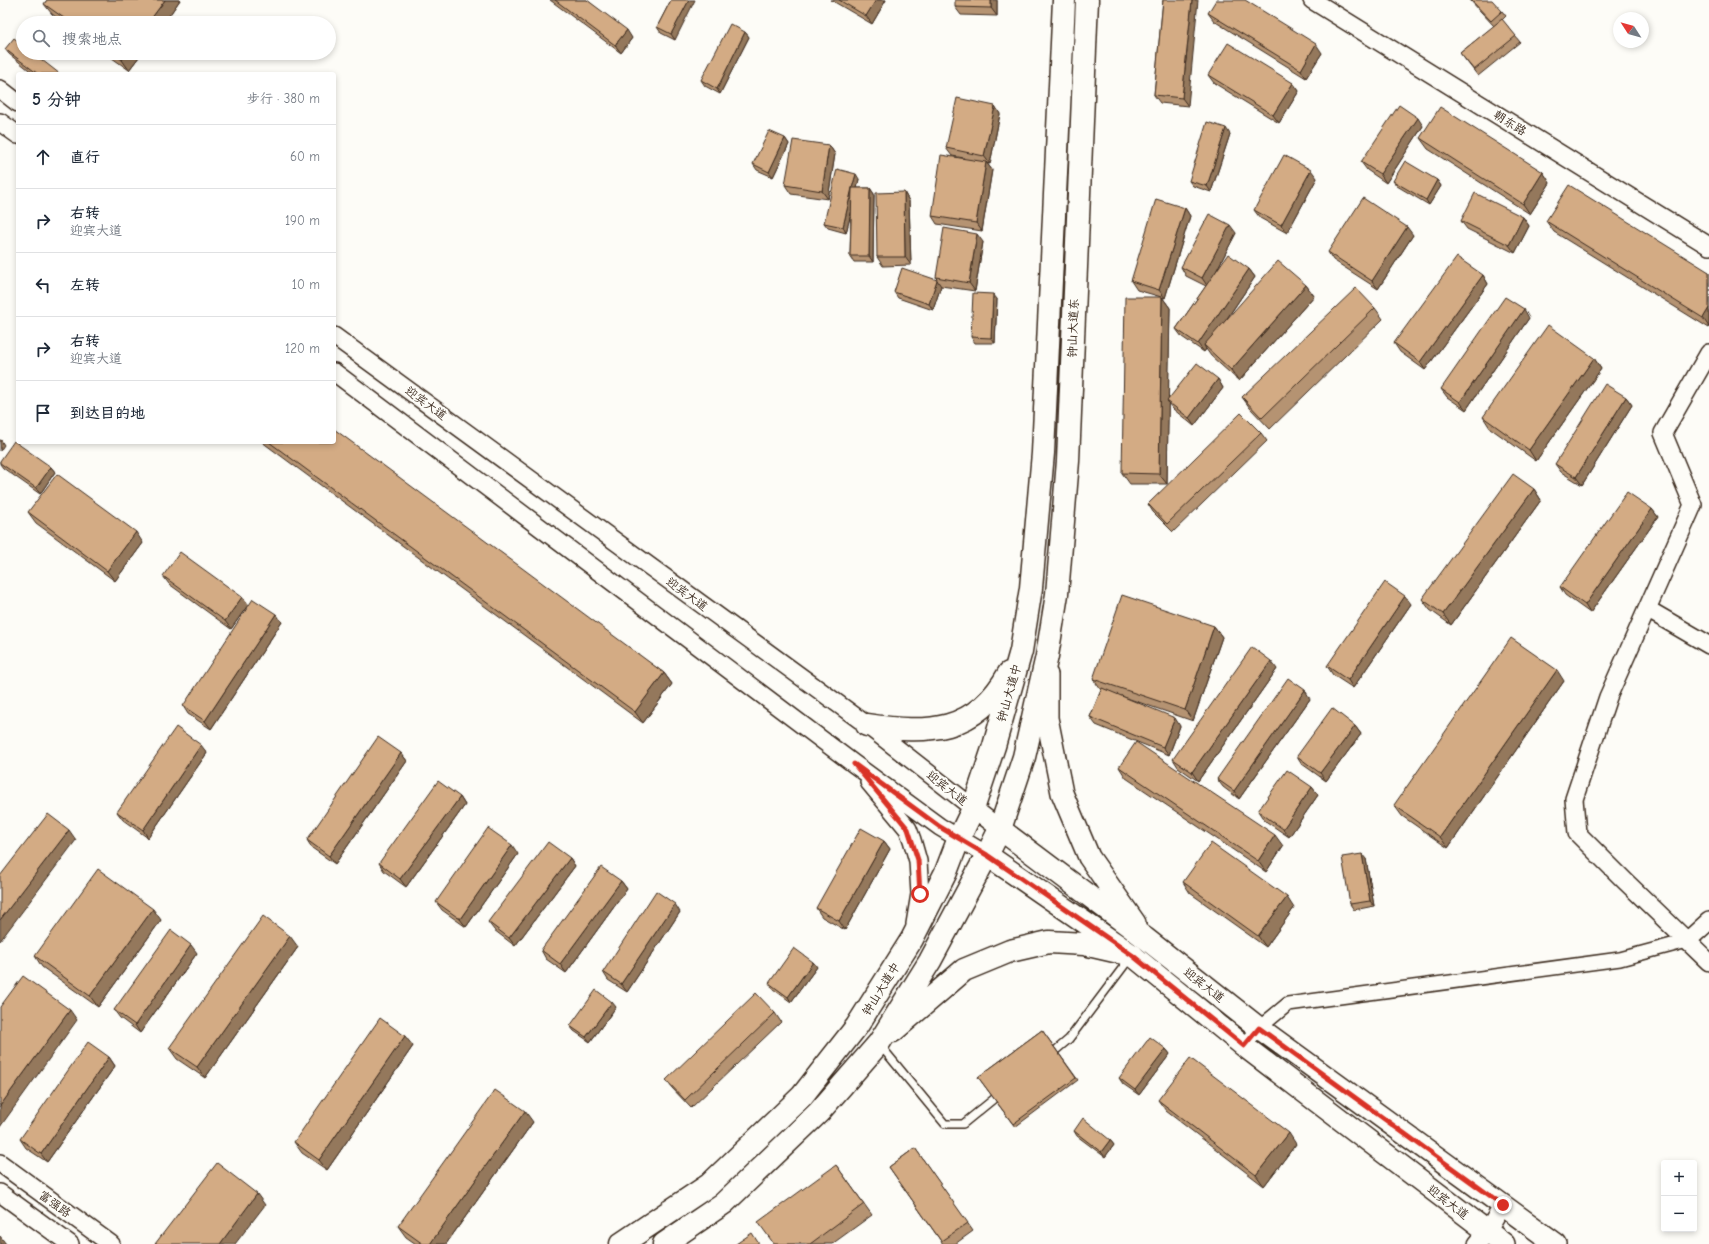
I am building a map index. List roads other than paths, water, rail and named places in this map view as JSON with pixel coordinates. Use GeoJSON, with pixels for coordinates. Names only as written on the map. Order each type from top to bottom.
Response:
{"type":"FeatureCollection","features":[{"type":"Feature","properties":{"kind":"highway","name":"钟山大道东"},"geometry":{"type":"LineString","coordinates":[[1021,651],[1031,588],[1043,454],[1064,0]]}},
{"type":"Feature","properties":{"kind":"highway","name":"钟山大道东"},"geometry":{"type":"LineString","coordinates":[[1047,656],[1057,594],[1068,461],[1087,0]]}},
{"type":"Feature","properties":{"kind":"highway"},"geometry":{"type":"LineString","coordinates":[[866,725],[902,730],[936,729],[956,724],[982,708],[1001,688],[1021,651]]}},
{"type":"Feature","properties":{"kind":"highway","name":"钟山大道中"},"geometry":{"type":"LineString","coordinates":[[621,1244],[709,1185],[802,1096],[857,1026],[912,939],[946,872],[959,838],[973,809],[994,746],[1021,651]]}},
{"type":"Feature","properties":{"kind":"highway"},"geometry":{"type":"LineString","coordinates":[[879,1043],[930,960],[1000,829],[1024,757],[1047,656]]}},
{"type":"Feature","properties":{"kind":"highway"},"geometry":{"type":"LineString","coordinates":[[664,1244],[724,1203],[818,1112],[879,1043],[964,970],[1010,951],[1049,942],[1084,944],[1132,955]]}},
{"type":"Feature","properties":{"kind":"main road"},"geometry":{"type":"LineString","coordinates":[[1047,656],[1048,718],[1062,793],[1089,856],[1146,938]]}},
{"type":"Feature","properties":{"kind":"main road","name":"迎宾大道"},"geometry":{"type":"LineString","coordinates":[[1000,829],[1146,938],[1259,1028],[1556,1244]]}},
{"type":"Feature","properties":{"kind":"main road","name":"迎宾大道"},"geometry":{"type":"LineString","coordinates":[[987,855],[1132,955],[1482,1238],[1504,1244]]}},
{"type":"Feature","properties":{"kind":"street","name":"朝东路"},"geometry":{"type":"LineString","coordinates":[[1312,0],[1709,246]]}},
{"type":"Feature","properties":{"kind":"street"},"geometry":{"type":"LineString","coordinates":[[0,89],[16,101]]}},
{"type":"Feature","properties":{"kind":"street"},"geometry":{"type":"LineString","coordinates":[[0,122],[16,134]]}},
{"type":"Feature","properties":{"kind":"street","name":"迎宾大道"},"geometry":{"type":"LineString","coordinates":[[336,337],[866,725],[1000,829]]}},
{"type":"Feature","properties":{"kind":"street"},"geometry":{"type":"LineString","coordinates":[[1709,353],[1663,433],[1693,505],[1608,696],[1574,799],[1578,833],[1709,962]]}},
{"type":"Feature","properties":{"kind":"street","name":"迎宾大道"},"geometry":{"type":"LineString","coordinates":[[336,374],[854,764],[940,827],[987,855]]}},
{"type":"Feature","properties":{"kind":"street"},"geometry":{"type":"LineString","coordinates":[[1647,609],[1709,645]]}},
{"type":"Feature","properties":{"kind":"street"},"geometry":{"type":"LineString","coordinates":[[854,764],[908,829],[912,840],[918,860],[920,894],[912,939]]}},
{"type":"Feature","properties":{"kind":"street"},"geometry":{"type":"LineString","coordinates":[[1244,1046],[1259,1028],[1288,1004],[1620,958],[1687,941],[1709,921]]}},
{"type":"Feature","properties":{"kind":"street","name":"富强路"},"geometry":{"type":"LineString","coordinates":[[0,1163],[111,1244]]}},
{"type":"Feature","properties":{"kind":"street","name":"富强路"},"geometry":{"type":"LineString","coordinates":[[0,1193],[70,1244]]}},
{"type":"Feature","properties":{"kind":"street"},"geometry":{"type":"LineString","coordinates":[[1482,1238],[1503,1205]]}},
{"type":"Feature","properties":{"kind":"lane"},"geometry":{"type":"LineString","coordinates":[[1044,1059],[1069,1039],[1132,955]]}},
{"type":"Feature","properties":{"kind":"lane"},"geometry":{"type":"LineString","coordinates":[[879,1043],[944,1124],[963,1124],[1006,1089]]}}]}
